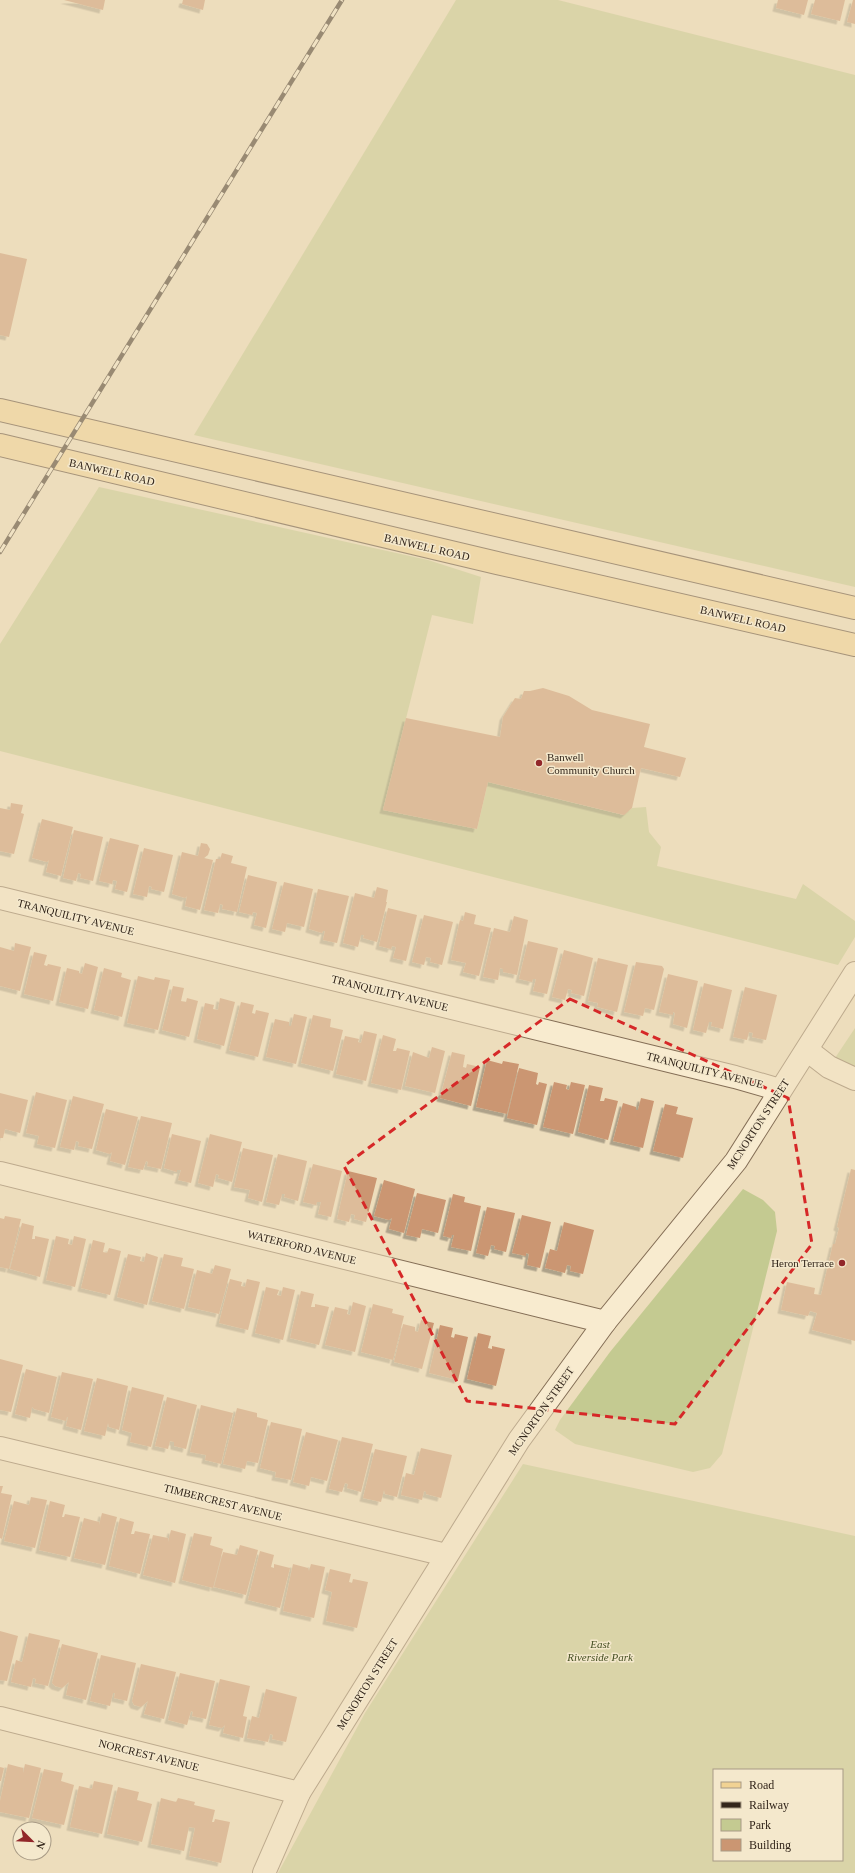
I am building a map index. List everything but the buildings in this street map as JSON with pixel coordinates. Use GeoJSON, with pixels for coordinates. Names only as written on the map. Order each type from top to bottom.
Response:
{"type":"FeatureCollection","features":[{"type":"Feature","properties":{"kind":"main road"},"geometry":{"type":"LineString","coordinates":[[0,410],[855,608]]}},
{"type":"Feature","properties":{"kind":"main road","name":"BANWELL ROAD"},"geometry":{"type":"LineString","coordinates":[[0,446],[497,563],[855,644]]}},
{"type":"Feature","properties":{"kind":"street","name":"TRANQUILITY AVENUE"},"geometry":{"type":"LineString","coordinates":[[0,898],[712,1071],[780,1090]]}},
{"type":"Feature","properties":{"kind":"street","name":"MCNORTON STREET"},"geometry":{"type":"LineString","coordinates":[[264,1873],[299,1793],[519,1440],[605,1322],[736,1161],[855,973]]}},
{"type":"Feature","properties":{"kind":"street"},"geometry":{"type":"LineString","coordinates":[[807,1050],[830,1067],[855,1079]]}},
{"type":"Feature","properties":{"kind":"street","name":"WATERFORD AVENUE"},"geometry":{"type":"LineString","coordinates":[[0,1173],[605,1322]]}},
{"type":"Feature","properties":{"kind":"street","name":"TIMBERCREST AVENUE"},"geometry":{"type":"LineString","coordinates":[[0,1448],[446,1555]]}},
{"type":"Feature","properties":{"kind":"street","name":"NORCREST AVENUE"},"geometry":{"type":"LineString","coordinates":[[0,1718],[299,1793]]}},
{"type":"Feature","properties":{"kind":"highlighted area"},"geometry":{"type":"Polygon","coordinates":[[[570,999],[788,1098],[812,1244],[675,1424],[467,1401],[344,1166],[570,999]]]}},
{"type":"Feature","properties":{"kind":"green space"},"geometry":{"type":"Polygon","coordinates":[[[456,0],[558,0],[855,75],[855,587],[194,435],[456,0]]]}},
{"type":"Feature","properties":{"kind":"green space"},"geometry":{"type":"Polygon","coordinates":[[[99,487],[428,560],[481,577],[473,624],[432,615],[383,810],[477,829],[488,782],[623,815],[632,808],[646,807],[649,832],[661,847],[657,866],[796,899],[803,884],[855,921],[855,937],[838,965],[0,751],[0,644],[99,487]]]}},
{"type":"Feature","properties":{"kind":"green space"},"geometry":{"type":"Polygon","coordinates":[[[855,1028],[855,1079],[829,1067],[855,1028]]]}},
{"type":"Feature","properties":{"kind":"green space"},"geometry":{"type":"Polygon","coordinates":[[[743,1189],[763,1200],[775,1212],[777,1231],[722,1454],[710,1468],[693,1472],[575,1444],[555,1430],[560,1420],[610,1352],[743,1189]]]}},
{"type":"Feature","properties":{"kind":"green space","name":"East Riverside Park"},"geometry":{"type":"Polygon","coordinates":[[[523,1464],[855,1536],[855,1873],[278,1873],[365,1713],[523,1464]]]}},
{"type":"Feature","properties":{"kind":"railway"},"geometry":{"type":"LineString","coordinates":[[0,552],[342,0]]}},
{"type":"Feature","properties":{"kind":"place","name":"Banwell Community Church"},"geometry":{"type":"Point","coordinates":[539,763]}},
{"type":"Feature","properties":{"kind":"place","name":"Heron Terrace"},"geometry":{"type":"Point","coordinates":[842,1263]}}]}
